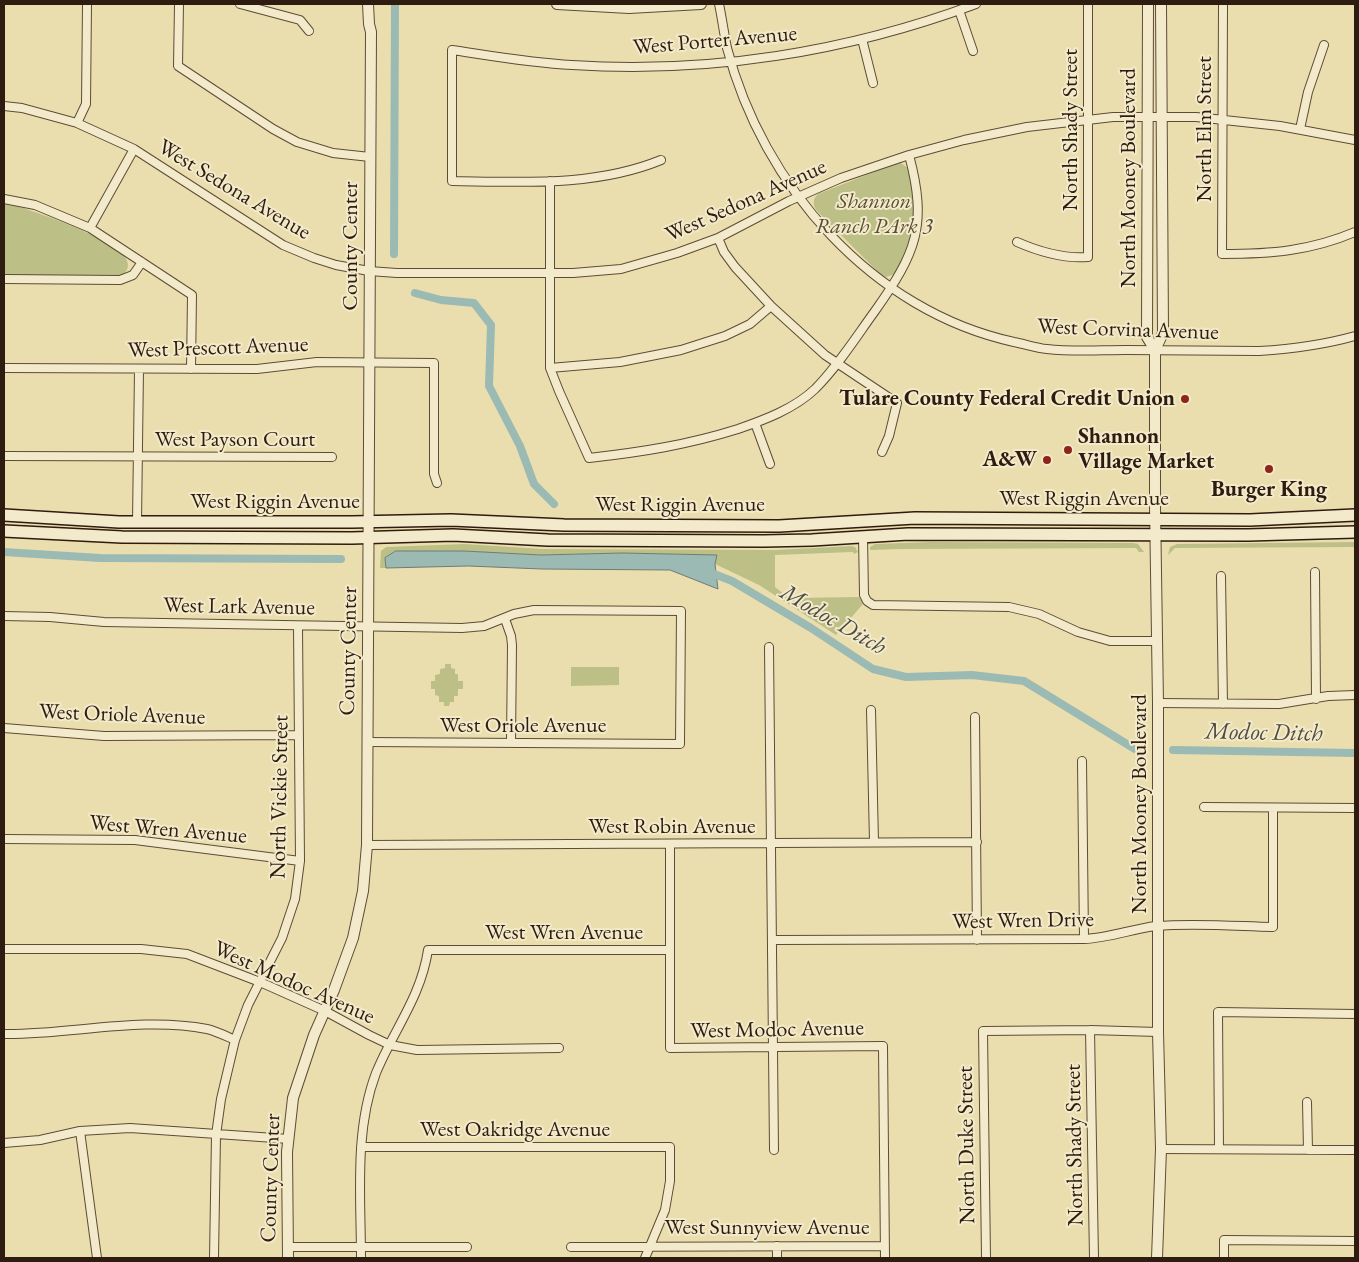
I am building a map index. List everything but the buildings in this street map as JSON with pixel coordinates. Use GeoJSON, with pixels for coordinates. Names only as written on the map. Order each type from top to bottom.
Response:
{"type":"FeatureCollection","features":[{"type":"Feature","properties":{"kind":"main road","name":"West Riggin Avenue"},"geometry":{"type":"LineString","coordinates":[[4,515],[137,522],[468,521],[564,525],[779,526],[915,518],[1250,520],[1355,515]]}},
{"type":"Feature","properties":{"kind":"main road"},"geometry":{"type":"LineString","coordinates":[[34,532],[54,525],[91,529],[125,529],[137,522]]}},
{"type":"Feature","properties":{"kind":"main road","name":"West Riggin Avenue"},"geometry":{"type":"LineString","coordinates":[[4,530],[114,537],[369,538],[453,535],[548,540],[772,541],[916,534],[1248,535],[1355,532]]}},
{"type":"Feature","properties":{"kind":"street"},"geometry":{"type":"LineString","coordinates":[[77,123],[86,104],[88,4]]}},
{"type":"Feature","properties":{"kind":"street"},"geometry":{"type":"LineString","coordinates":[[179,4],[178,66],[273,129],[297,142],[324,152],[370,157]]}},
{"type":"Feature","properties":{"kind":"street"},"geometry":{"type":"LineString","coordinates":[[240,4],[300,20],[309,31]]}},
{"type":"Feature","properties":{"kind":"street","name":"County Center"},"geometry":{"type":"LineString","coordinates":[[368,4],[368,24],[371,32]]}},
{"type":"Feature","properties":{"kind":"street","name":"County Center"},"geometry":{"type":"LineString","coordinates":[[288,1258],[289,1140],[293,1098],[314,1035],[334,990],[353,938],[363,891],[367,845],[371,32],[374,24],[375,4]]}},
{"type":"Feature","properties":{"kind":"street"},"geometry":{"type":"LineString","coordinates":[[557,4],[629,8],[701,4]]}},
{"type":"Feature","properties":{"kind":"street","name":"West Corvina Avenue"},"geometry":{"type":"LineString","coordinates":[[719,4],[727,48],[744,96],[765,142],[799,197],[822,226],[857,261],[905,298],[951,323],[994,338],[1046,349],[1259,351],[1289,349],[1355,336]]}},
{"type":"Feature","properties":{"kind":"street","name":"West Porter Avenue"},"geometry":{"type":"LineString","coordinates":[[550,181],[452,181],[452,50],[541,63],[582,66],[652,67],[732,62],[785,55],[862,39],[912,26],[976,4]]}},
{"type":"Feature","properties":{"kind":"street","name":"North Shady Street"},"geometry":{"type":"LineString","coordinates":[[1017,242],[1039,252],[1072,258],[1088,256],[1088,4]]}},
{"type":"Feature","properties":{"kind":"street","name":"North Mooney Boulevard"},"geometry":{"type":"LineString","coordinates":[[1148,4],[1147,337],[1155,350]]}},
{"type":"Feature","properties":{"kind":"street","name":"North Mooney Boulevard"},"geometry":{"type":"LineString","coordinates":[[1157,1258],[1161,1149],[1158,1032],[1155,350],[1163,333],[1161,4]]}},
{"type":"Feature","properties":{"kind":"street","name":"North Elm Street"},"geometry":{"type":"LineString","coordinates":[[1223,4],[1222,254],[1287,252],[1316,246],[1355,232]]}},
{"type":"Feature","properties":{"kind":"street"},"geometry":{"type":"LineString","coordinates":[[959,10],[974,51]]}},
{"type":"Feature","properties":{"kind":"street"},"geometry":{"type":"LineString","coordinates":[[862,39],[873,83]]}},
{"type":"Feature","properties":{"kind":"street"},"geometry":{"type":"LineString","coordinates":[[1300,129],[1308,92],[1324,46]]}},
{"type":"Feature","properties":{"kind":"street","name":"West Sedona Avenue"},"geometry":{"type":"LineString","coordinates":[[4,106],[22,108],[77,123],[134,149],[283,245],[314,258],[369,271],[439,274],[573,273],[621,269],[677,254],[718,238],[799,197],[842,178],[909,155],[964,140],[1027,127],[1088,119],[1161,116],[1222,119],[1300,129],[1355,140]]}},
{"type":"Feature","properties":{"kind":"street"},"geometry":{"type":"LineString","coordinates":[[90,228],[134,149]]}},
{"type":"Feature","properties":{"kind":"street"},"geometry":{"type":"LineString","coordinates":[[661,160],[644,167],[610,175],[581,180],[550,181],[550,368],[589,458],[647,452],[705,439],[755,423],[795,404],[814,390],[837,363],[891,288],[907,262],[917,230],[918,198],[909,155]]}},
{"type":"Feature","properties":{"kind":"street"},"geometry":{"type":"LineString","coordinates":[[4,199],[35,206],[90,228],[192,295],[191,369]]}},
{"type":"Feature","properties":{"kind":"street"},"geometry":{"type":"LineString","coordinates":[[718,238],[724,252],[735,267],[772,306],[825,355],[897,403],[890,436],[882,452]]}},
{"type":"Feature","properties":{"kind":"street"},"geometry":{"type":"LineString","coordinates":[[4,279],[120,280],[133,275],[142,262]]}},
{"type":"Feature","properties":{"kind":"street"},"geometry":{"type":"LineString","coordinates":[[550,368],[620,362],[680,350],[725,336],[750,324],[772,306]]}},
{"type":"Feature","properties":{"kind":"street","name":"West Prescott Avenue"},"geometry":{"type":"LineString","coordinates":[[4,368],[257,369],[317,362],[434,363],[434,474],[437,483]]}},
{"type":"Feature","properties":{"kind":"street"},"geometry":{"type":"LineString","coordinates":[[137,522],[139,369]]}},
{"type":"Feature","properties":{"kind":"street"},"geometry":{"type":"LineString","coordinates":[[755,423],[770,464]]}},
{"type":"Feature","properties":{"kind":"street","name":"West Payson Court"},"geometry":{"type":"LineString","coordinates":[[4,456],[332,457]]}},
{"type":"Feature","properties":{"kind":"street"},"geometry":{"type":"LineString","coordinates":[[863,536],[864,595],[873,605],[1009,607],[1039,614],[1078,632],[1103,639],[1125,642],[1157,641]]}},
{"type":"Feature","properties":{"kind":"street"},"geometry":{"type":"LineString","coordinates":[[1315,572],[1316,699]]}},
{"type":"Feature","properties":{"kind":"street"},"geometry":{"type":"LineString","coordinates":[[1221,576],[1223,704]]}},
{"type":"Feature","properties":{"kind":"street","name":"West Lark Avenue"},"geometry":{"type":"LineString","coordinates":[[4,616],[50,617],[104,622],[474,628],[505,619],[514,614],[534,610],[680,611],[680,744]]}},
{"type":"Feature","properties":{"kind":"street"},"geometry":{"type":"LineString","coordinates":[[505,619],[512,645],[511,743]]}},
{"type":"Feature","properties":{"kind":"street","name":"North Vickie Street"},"geometry":{"type":"LineString","coordinates":[[214,1258],[216,1135],[221,1099],[236,1040],[248,1005],[282,938],[295,899],[300,861],[298,626]]}},
{"type":"Feature","properties":{"kind":"street"},"geometry":{"type":"LineString","coordinates":[[769,647],[774,1150]]}},
{"type":"Feature","properties":{"kind":"street"},"geometry":{"type":"LineString","coordinates":[[1158,703],[1279,704],[1355,695]]}},
{"type":"Feature","properties":{"kind":"street"},"geometry":{"type":"LineString","coordinates":[[871,710],[874,842]]}},
{"type":"Feature","properties":{"kind":"street"},"geometry":{"type":"LineString","coordinates":[[974,717],[977,940]]}},
{"type":"Feature","properties":{"kind":"street","name":"West Oriole Avenue"},"geometry":{"type":"LineString","coordinates":[[4,728],[104,736],[299,735]]}},
{"type":"Feature","properties":{"kind":"street","name":"West Oriole Avenue"},"geometry":{"type":"LineString","coordinates":[[367,742],[680,744]]}},
{"type":"Feature","properties":{"kind":"street"},"geometry":{"type":"LineString","coordinates":[[1082,761],[1084,940]]}},
{"type":"Feature","properties":{"kind":"street"},"geometry":{"type":"LineString","coordinates":[[1204,807],[1355,808]]}},
{"type":"Feature","properties":{"kind":"street","name":"West Wren Drive"},"geometry":{"type":"LineString","coordinates":[[772,940],[1084,940],[1159,926],[1273,927],[1273,808]]}},
{"type":"Feature","properties":{"kind":"street","name":"West Wren Avenue"},"geometry":{"type":"LineString","coordinates":[[4,839],[135,840],[300,861]]}},
{"type":"Feature","properties":{"kind":"street","name":"West Robin Avenue"},"geometry":{"type":"LineString","coordinates":[[367,845],[977,842]]}},
{"type":"Feature","properties":{"kind":"street"},"geometry":{"type":"LineString","coordinates":[[670,845],[670,950]]}},
{"type":"Feature","properties":{"kind":"street","name":"West Modoc Avenue"},"geometry":{"type":"LineString","coordinates":[[4,949],[141,949],[187,954],[260,982],[325,1011],[390,1045],[417,1050],[559,1048]]}},
{"type":"Feature","properties":{"kind":"street","name":"West Wren Avenue"},"geometry":{"type":"LineString","coordinates":[[390,1045],[409,1010],[426,962],[428,950],[670,950]]}},
{"type":"Feature","properties":{"kind":"street","name":"West Modoc Avenue"},"geometry":{"type":"LineString","coordinates":[[670,950],[670,1048],[884,1046],[885,1246]]}},
{"type":"Feature","properties":{"kind":"street"},"geometry":{"type":"LineString","coordinates":[[1219,1149],[1218,1012],[1355,1014]]}},
{"type":"Feature","properties":{"kind":"street"},"geometry":{"type":"LineString","coordinates":[[4,1034],[36,1035],[132,1026],[175,1025],[208,1029],[236,1040]]}},
{"type":"Feature","properties":{"kind":"street"},"geometry":{"type":"LineString","coordinates":[[1090,1030],[1158,1032]]}},
{"type":"Feature","properties":{"kind":"street","name":"North Shady Street"},"geometry":{"type":"LineString","coordinates":[[1090,1030],[1094,1258]]}},
{"type":"Feature","properties":{"kind":"street","name":"North Duke Street"},"geometry":{"type":"LineString","coordinates":[[986,1258],[983,1031],[1090,1030]]}},
{"type":"Feature","properties":{"kind":"street"},"geometry":{"type":"LineString","coordinates":[[361,1258],[361,1148],[366,1110],[376,1074],[390,1045]]}},
{"type":"Feature","properties":{"kind":"street"},"geometry":{"type":"LineString","coordinates":[[1307,1102],[1308,1150]]}},
{"type":"Feature","properties":{"kind":"street"},"geometry":{"type":"LineString","coordinates":[[4,1143],[40,1140],[80,1131],[130,1128],[289,1140]]}},
{"type":"Feature","properties":{"kind":"street"},"geometry":{"type":"LineString","coordinates":[[80,1131],[97,1258]]}},
{"type":"Feature","properties":{"kind":"street","name":"West Oakridge Avenue"},"geometry":{"type":"LineString","coordinates":[[361,1148],[670,1148],[670,1180],[665,1210],[649,1246]]}},
{"type":"Feature","properties":{"kind":"street"},"geometry":{"type":"LineString","coordinates":[[1161,1149],[1355,1150]]}},
{"type":"Feature","properties":{"kind":"street"},"geometry":{"type":"LineString","coordinates":[[1224,1258],[1224,1240],[1355,1240]]}},
{"type":"Feature","properties":{"kind":"street"},"geometry":{"type":"LineString","coordinates":[[645,1258],[649,1246]]}},
{"type":"Feature","properties":{"kind":"street"},"geometry":{"type":"LineString","coordinates":[[777,1246],[777,1258]]}},
{"type":"Feature","properties":{"kind":"street"},"geometry":{"type":"LineString","coordinates":[[885,1246],[885,1258]]}},
{"type":"Feature","properties":{"kind":"street","name":"West Sunnyview Avenue"},"geometry":{"type":"LineString","coordinates":[[571,1247],[885,1246]]}},
{"type":"Feature","properties":{"kind":"street"},"geometry":{"type":"LineString","coordinates":[[288,1247],[467,1247]]}},
{"type":"Feature","properties":{"kind":"green space","name":"Shannon Ranch PArk 3"},"geometry":{"type":"Polygon","coordinates":[[[901,163],[909,169],[911,177],[913,195],[912,223],[909,240],[898,270],[895,274],[886,277],[880,274],[817,211],[814,202],[818,194],[894,164],[901,163]]]}},
{"type":"Feature","properties":{"kind":"green space"},"geometry":{"type":"Polygon","coordinates":[[[4,202],[75,227],[96,237],[125,257],[128,266],[127,270],[118,276],[4,276],[4,202]]]}},
{"type":"Feature","properties":{"kind":"green space"},"geometry":{"type":"Polygon","coordinates":[[[931,542],[1134,543],[1138,544],[1144,552],[1139,552],[1136,548],[870,550],[870,547],[875,544],[931,542]]]}},
{"type":"Feature","properties":{"kind":"green space"},"geometry":{"type":"Polygon","coordinates":[[[1355,542],[1355,547],[1175,548],[1168,555],[1170,547],[1177,544],[1355,542]]]}},
{"type":"Feature","properties":{"kind":"green space"},"geometry":{"type":"Polygon","coordinates":[[[464,544],[542,549],[775,550],[851,546],[855,547],[858,552],[854,554],[853,552],[775,555],[775,587],[789,598],[859,597],[863,604],[836,635],[759,585],[715,564],[717,555],[622,553],[541,555],[464,551],[396,551],[385,558],[386,568],[380,568],[381,551],[386,547],[464,544]]]}},
{"type":"Feature","properties":{"kind":"green space"},"geometry":{"type":"Polygon","coordinates":[[[445,664],[451,664],[451,668],[455,669],[455,674],[458,674],[458,681],[463,681],[463,689],[458,689],[458,696],[454,696],[454,702],[450,702],[449,706],[444,706],[444,702],[439,702],[439,696],[435,695],[435,689],[431,689],[431,681],[435,681],[435,675],[440,674],[440,669],[445,668],[445,664]]]}},
{"type":"Feature","properties":{"kind":"green space"},"geometry":{"type":"Polygon","coordinates":[[[571,667],[619,667],[619,685],[571,686],[571,667]]]}},
{"type":"Feature","properties":{"kind":"water"},"geometry":{"type":"Polygon","coordinates":[[[396,551],[464,551],[541,555],[622,553],[717,555],[715,564],[718,589],[670,570],[542,569],[468,566],[386,568],[385,558],[396,551]]]}},
{"type":"Feature","properties":{"kind":"waterway"},"geometry":{"type":"LineString","coordinates":[[394,254],[395,4]]}},
{"type":"Feature","properties":{"kind":"waterway"},"geometry":{"type":"LineString","coordinates":[[415,293],[441,300],[474,303],[491,325],[489,386],[520,446],[534,484],[554,504]]}},
{"type":"Feature","properties":{"kind":"waterway"},"geometry":{"type":"LineString","coordinates":[[4,552],[100,558],[341,559]]}},
{"type":"Feature","properties":{"kind":"waterway","name":"Modoc Ditch"},"geometry":{"type":"LineString","coordinates":[[709,572],[732,581],[811,628],[873,669],[906,677],[972,675],[1024,681],[1135,749]]}},
{"type":"Feature","properties":{"kind":"waterway","name":"Modoc Ditch"},"geometry":{"type":"LineString","coordinates":[[1173,750],[1355,753]]}},
{"type":"Feature","properties":{"kind":"place","name":"Tulare County Federal Credit Union"},"geometry":{"type":"Point","coordinates":[1185,399]}},
{"type":"Feature","properties":{"kind":"place","name":"Shannon Village Market"},"geometry":{"type":"Point","coordinates":[1068,450]}},
{"type":"Feature","properties":{"kind":"place","name":"A&W"},"geometry":{"type":"Point","coordinates":[1047,460]}},
{"type":"Feature","properties":{"kind":"place","name":"Burger King"},"geometry":{"type":"Point","coordinates":[1269,469]}}]}
